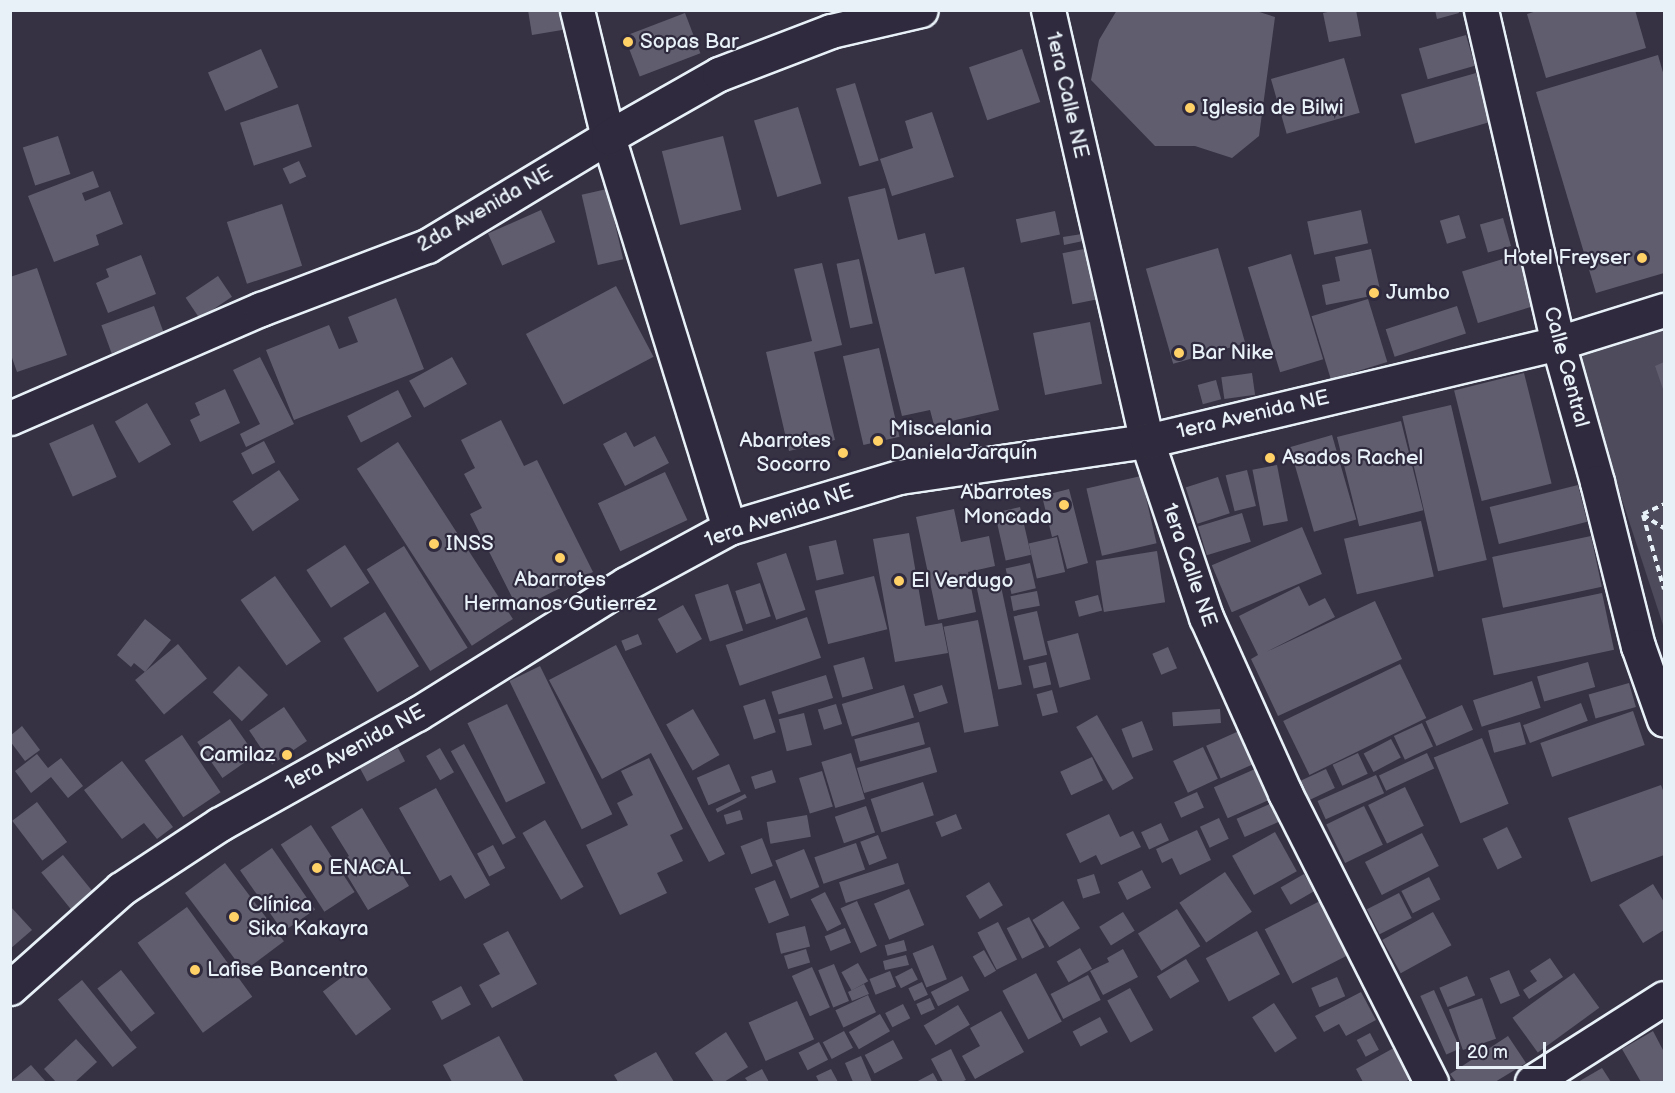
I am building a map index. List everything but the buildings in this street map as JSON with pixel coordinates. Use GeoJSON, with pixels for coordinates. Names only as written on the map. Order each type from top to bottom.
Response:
{"type":"FeatureCollection","features":[{"type":"Feature","properties":{"kind":"street"},"geometry":{"type":"LineString","coordinates":[[577,10],[608,137],[729,528]]}},
{"type":"Feature","properties":{"kind":"street","name":"2da Avenida NE"},"geometry":{"type":"LineString","coordinates":[[10,418],[261,309],[427,246],[608,137],[719,74],[831,31],[921,10]]}},
{"type":"Feature","properties":{"kind":"street","name":"1era Calle NE"},"geometry":{"type":"LineString","coordinates":[[1048,10],[1148,441],[1206,618],[1285,793],[1431,1083]]}},
{"type":"Feature","properties":{"kind":"street","name":"Calle Central"},"geometry":{"type":"LineString","coordinates":[[1481,10],[1558,343],[1597,482],[1638,646],[1665,720]]}},
{"type":"Feature","properties":{"kind":"street","name":"1era Avenida NE"},"geometry":{"type":"LineString","coordinates":[[10,988],[121,889],[220,824],[417,714],[626,584],[729,528],[899,477],[1148,441],[1558,343],[1665,310]]}},
{"type":"Feature","properties":{"kind":"street"},"geometry":{"type":"LineString","coordinates":[[1532,1083],[1665,998]]}},
{"type":"Feature","properties":{"kind":"path"},"geometry":{"type":"LineString","coordinates":[[1643,514],[1665,504]]}},
{"type":"Feature","properties":{"kind":"path"},"geometry":{"type":"LineString","coordinates":[[1643,514],[1665,528]]}},
{"type":"Feature","properties":{"kind":"path"},"geometry":{"type":"LineString","coordinates":[[1643,514],[1665,589]]}},
{"type":"Feature","properties":{"kind":"shaded area"},"geometry":{"type":"Polygon","coordinates":[[[1664,327],[1664,628],[1574,353],[1664,327]]]}},
{"type":"Feature","properties":{"kind":"place","name":"Sopas Bar"},"geometry":{"type":"Point","coordinates":[628,42]}},
{"type":"Feature","properties":{"kind":"place","name":"Iglesia de Bilwi"},"geometry":{"type":"Point","coordinates":[1190,108]}},
{"type":"Feature","properties":{"kind":"place","name":"Hotel Freyser"},"geometry":{"type":"Point","coordinates":[1642,258]}},
{"type":"Feature","properties":{"kind":"place","name":"Jumbo"},"geometry":{"type":"Point","coordinates":[1374,293]}},
{"type":"Feature","properties":{"kind":"place","name":"Bar Nike"},"geometry":{"type":"Point","coordinates":[1179,353]}},
{"type":"Feature","properties":{"kind":"place","name":"Miscelania Daniela Jarquín"},"geometry":{"type":"Point","coordinates":[878,441]}},
{"type":"Feature","properties":{"kind":"place","name":"Abarrotes Socorro"},"geometry":{"type":"Point","coordinates":[843,453]}},
{"type":"Feature","properties":{"kind":"place","name":"Asados Rachel"},"geometry":{"type":"Point","coordinates":[1270,458]}},
{"type":"Feature","properties":{"kind":"place","name":"Abarrotes Moncada"},"geometry":{"type":"Point","coordinates":[1064,505]}},
{"type":"Feature","properties":{"kind":"place","name":"INSS"},"geometry":{"type":"Point","coordinates":[434,544]}},
{"type":"Feature","properties":{"kind":"place","name":"Abarrotes Hermanos Gutierrez"},"geometry":{"type":"Point","coordinates":[560,558]}},
{"type":"Feature","properties":{"kind":"place","name":"El Verdugo"},"geometry":{"type":"Point","coordinates":[899,581]}},
{"type":"Feature","properties":{"kind":"place","name":"Camilaz"},"geometry":{"type":"Point","coordinates":[287,755]}},
{"type":"Feature","properties":{"kind":"place","name":"ENACAL"},"geometry":{"type":"Point","coordinates":[317,868]}},
{"type":"Feature","properties":{"kind":"place","name":"Clínica Sika Kakayra"},"geometry":{"type":"Point","coordinates":[234,917]}},
{"type":"Feature","properties":{"kind":"place","name":"Lafise Bancentro"},"geometry":{"type":"Point","coordinates":[195,970]}}]}
